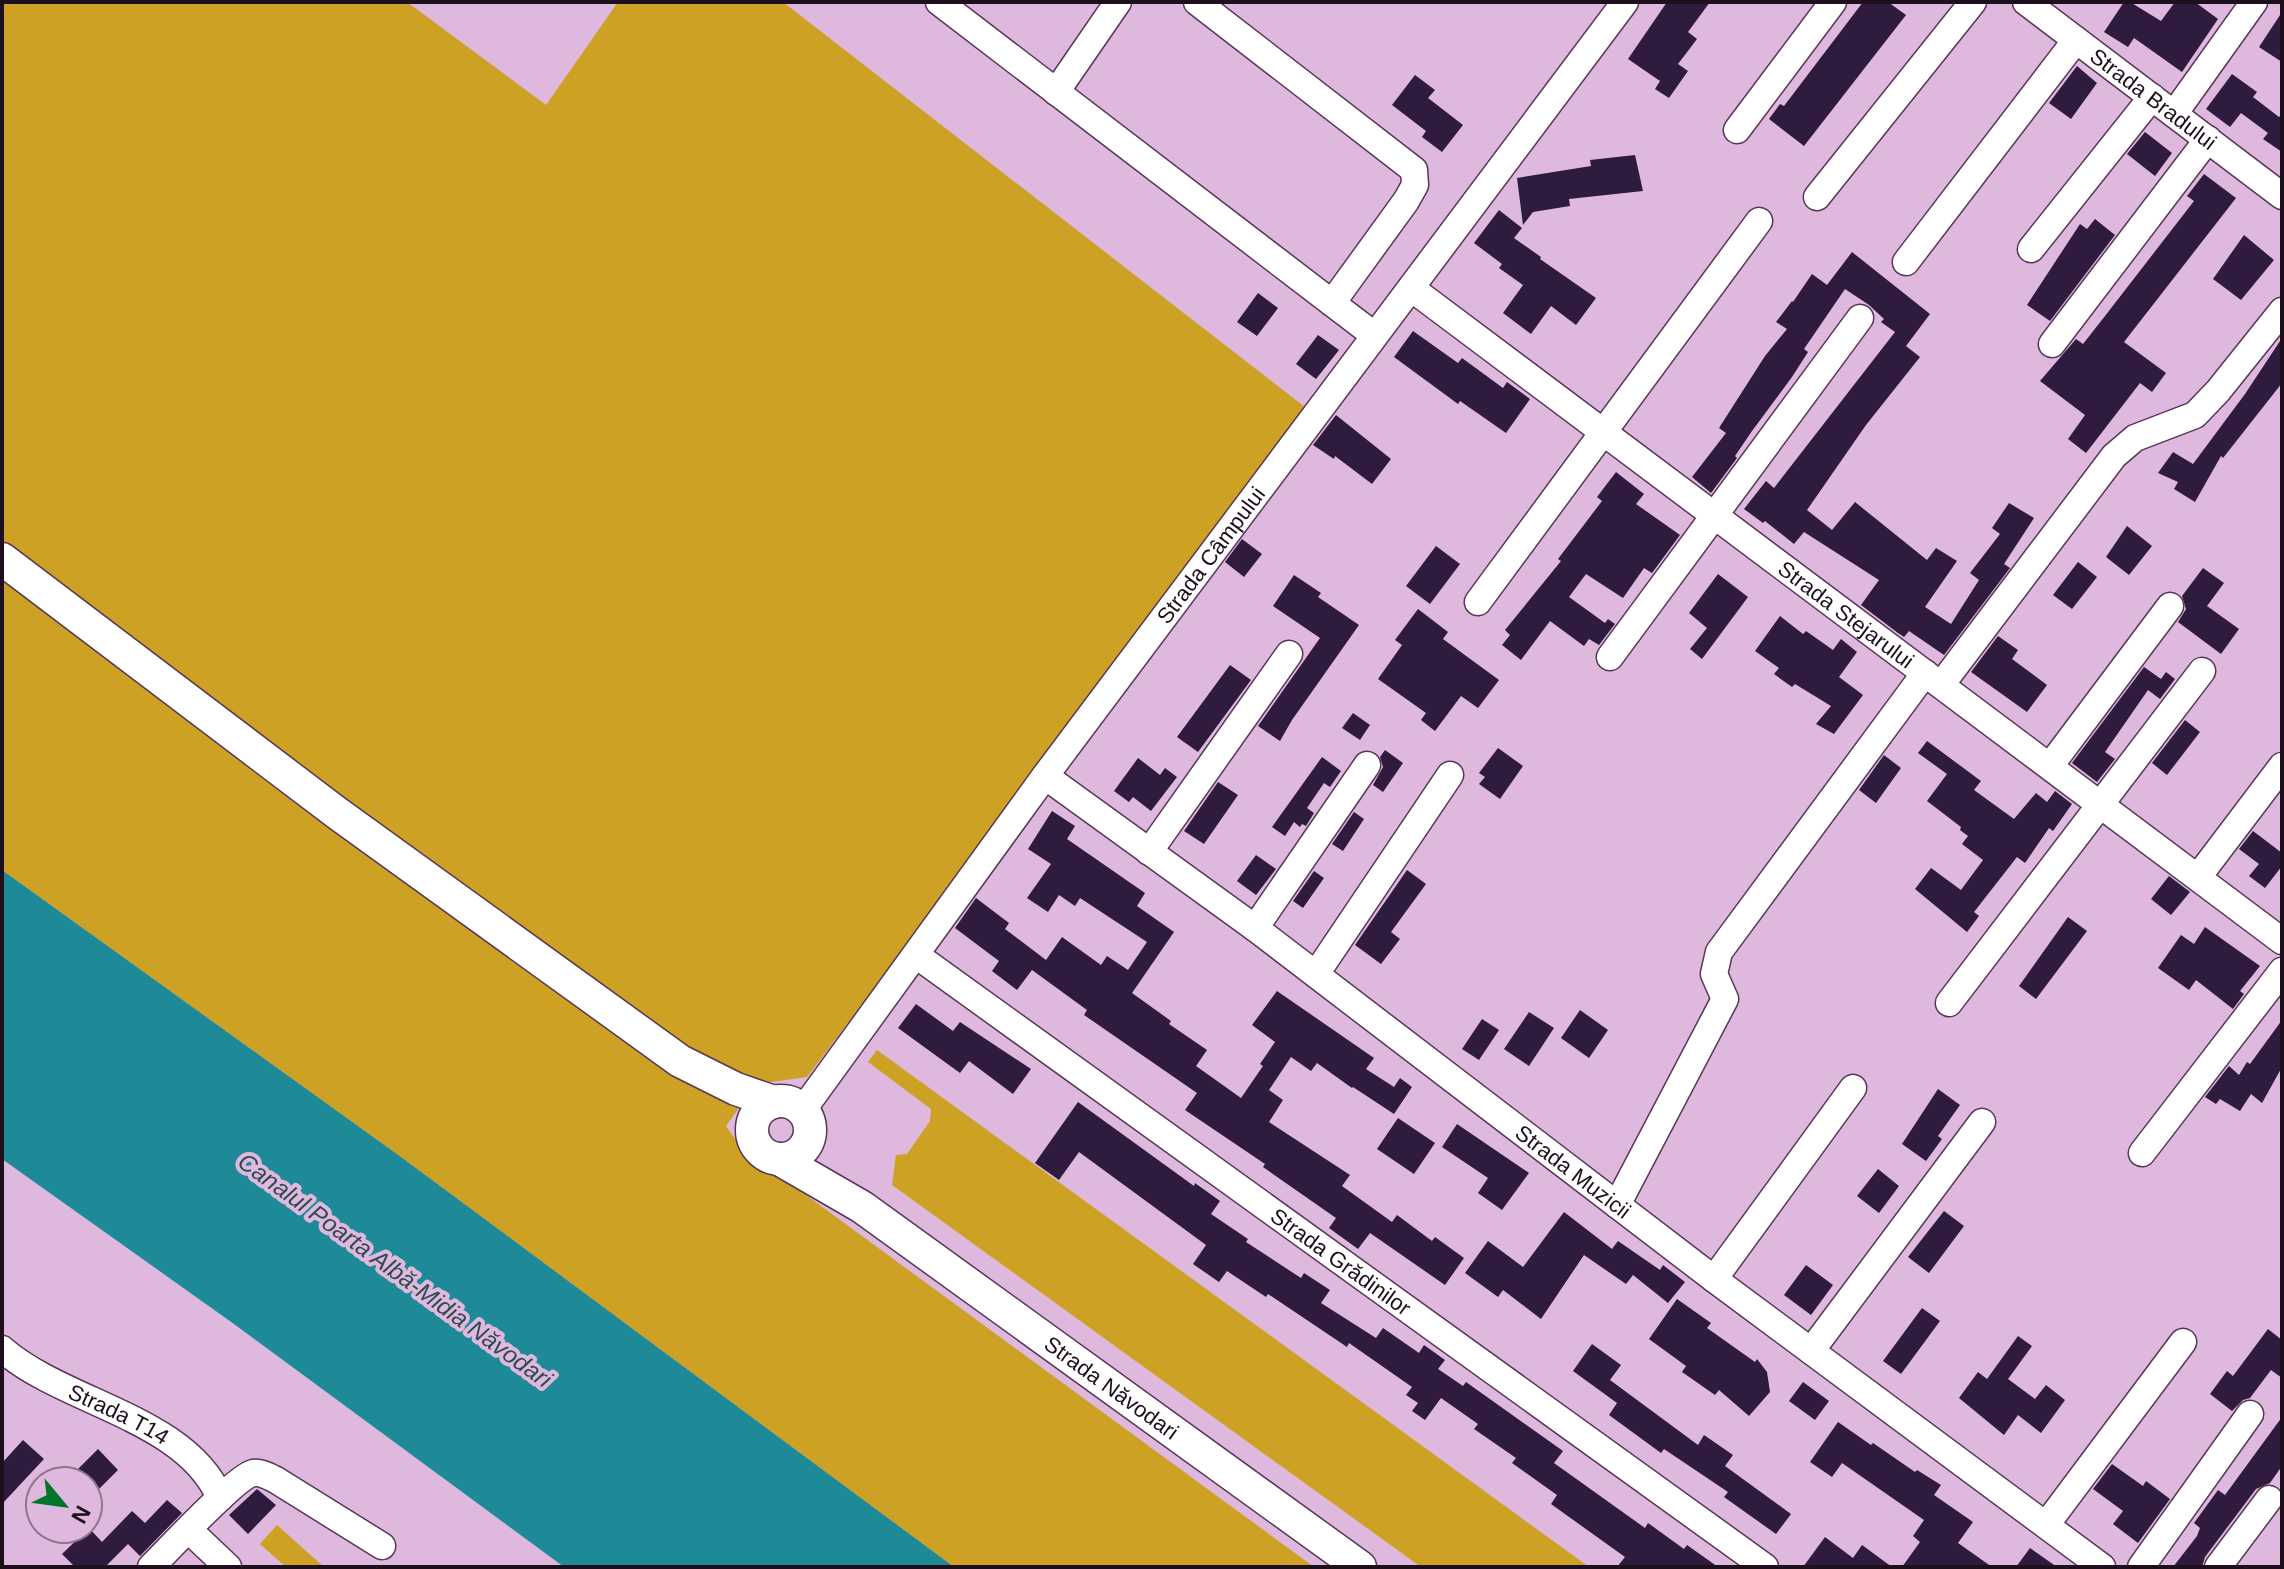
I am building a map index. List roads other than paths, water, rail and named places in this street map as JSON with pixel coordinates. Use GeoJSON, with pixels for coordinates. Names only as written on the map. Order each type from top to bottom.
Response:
{"type":"FeatureCollection","features":[{"type":"Feature","properties":{"kind":"main road"},"geometry":{"type":"LineString","coordinates":[[2,559],[337,813],[684,1064],[795,1115],[808,1140],[797,1154],[779,1159],[762,1152],[753,1136],[684,1064]]}},
{"type":"Feature","properties":{"kind":"main road"},"geometry":{"type":"LineString","coordinates":[[753,1136],[755,1118],[760,1110],[795,1115]]}},
{"type":"Feature","properties":{"kind":"main road","name":"Strada Năvodari"},"geometry":{"type":"LineString","coordinates":[[795,1115],[862,1207]]}},
{"type":"Feature","properties":{"kind":"main road","name":"Strada Năvodari"},"geometry":{"type":"LineString","coordinates":[[779,1159],[862,1207],[1360,1567]]}},
{"type":"Feature","properties":{"kind":"street"},"geometry":{"type":"LineString","coordinates":[[939,2],[1374,335]]}},
{"type":"Feature","properties":{"kind":"street"},"geometry":{"type":"LineString","coordinates":[[1056,92],[1118,2]]}},
{"type":"Feature","properties":{"kind":"street"},"geometry":{"type":"LineString","coordinates":[[1197,2],[1414,170],[1415,185],[1406,201],[1332,303]]}},
{"type":"Feature","properties":{"kind":"street","name":"Strada Câmpului"},"geometry":{"type":"LineString","coordinates":[[795,1115],[1625,2]]}},
{"type":"Feature","properties":{"kind":"street"},"geometry":{"type":"LineString","coordinates":[[1737,130],[1833,2]]}},
{"type":"Feature","properties":{"kind":"street"},"geometry":{"type":"LineString","coordinates":[[1817,197],[1973,2]]}},
{"type":"Feature","properties":{"kind":"street","name":"Strada Bradului"},"geometry":{"type":"LineString","coordinates":[[2026,2],[2282,196]]}},
{"type":"Feature","properties":{"kind":"street"},"geometry":{"type":"LineString","coordinates":[[2174,114],[2254,2]]}},
{"type":"Feature","properties":{"kind":"street"},"geometry":{"type":"LineString","coordinates":[[1906,262],[2076,40]]}},
{"type":"Feature","properties":{"kind":"street"},"geometry":{"type":"LineString","coordinates":[[2031,249],[2152,97]]}},
{"type":"Feature","properties":{"kind":"street"},"geometry":{"type":"LineString","coordinates":[[2052,344],[2208,139]]}},
{"type":"Feature","properties":{"kind":"street"},"geometry":{"type":"LineString","coordinates":[[1478,602],[1759,221]]}},
{"type":"Feature","properties":{"kind":"street","name":"Strada Stejarului"},"geometry":{"type":"LineString","coordinates":[[1411,288],[2282,941]]}},
{"type":"Feature","properties":{"kind":"street"},"geometry":{"type":"LineString","coordinates":[[1617,1205],[1725,999],[1714,974],[1719,952],[1933,679],[2114,456],[2135,438],[2195,415],[2282,311]]}},
{"type":"Feature","properties":{"kind":"street"},"geometry":{"type":"LineString","coordinates":[[1610,657],[1860,318]]}},
{"type":"Feature","properties":{"kind":"street"},"geometry":{"type":"LineString","coordinates":[[2050,766],[2170,606]]}},
{"type":"Feature","properties":{"kind":"street"},"geometry":{"type":"LineString","coordinates":[[1149,852],[1289,654]]}},
{"type":"Feature","properties":{"kind":"street"},"geometry":{"type":"LineString","coordinates":[[1949,1003],[2202,671]]}},
{"type":"Feature","properties":{"kind":"street"},"geometry":{"type":"LineString","coordinates":[[1255,928],[1367,765]]}},
{"type":"Feature","properties":{"kind":"street"},"geometry":{"type":"LineString","coordinates":[[2198,877],[2282,766]]}},
{"type":"Feature","properties":{"kind":"street"},"geometry":{"type":"LineString","coordinates":[[1316,974],[1450,775]]}},
{"type":"Feature","properties":{"kind":"street","name":"Strada Muzicii"},"geometry":{"type":"LineString","coordinates":[[1045,776],[1255,928],[1714,1279],[2102,1567]]}},
{"type":"Feature","properties":{"kind":"street","name":"Strada Grădinilor"},"geometry":{"type":"LineString","coordinates":[[916,955],[1765,1567]]}},
{"type":"Feature","properties":{"kind":"street"},"geometry":{"type":"LineString","coordinates":[[2142,1153],[2282,971]]}},
{"type":"Feature","properties":{"kind":"street"},"geometry":{"type":"LineString","coordinates":[[1714,1279],[1853,1088]]}},
{"type":"Feature","properties":{"kind":"street"},"geometry":{"type":"LineString","coordinates":[[1811,1351],[1982,1122]]}},
{"type":"Feature","properties":{"kind":"street"},"geometry":{"type":"LineString","coordinates":[[2046,1525],[2183,1342]]}},
{"type":"Feature","properties":{"kind":"street","name":"Strada T14"},"geometry":{"type":"LineString","coordinates":[[2,1349],[13,1359],[68,1390],[123,1413],[193,1457],[212,1480],[220,1498]]}},
{"type":"Feature","properties":{"kind":"street"},"geometry":{"type":"LineString","coordinates":[[2141,1567],[2250,1414]]}},
{"type":"Feature","properties":{"kind":"street"},"geometry":{"type":"LineString","coordinates":[[151,1567],[220,1498],[249,1474],[261,1473],[276,1480],[382,1546]]}},
{"type":"Feature","properties":{"kind":"street"},"geometry":{"type":"LineString","coordinates":[[2218,1567],[2269,1499]]}},
{"type":"Feature","properties":{"kind":"street"},"geometry":{"type":"LineString","coordinates":[[190,1531],[228,1567]]}},
{"type":"Feature","properties":{"kind":"water","name":"Canalul Poarta Albă-Midia Năvodari"},"geometry":{"type":"Polygon","coordinates":[[[2,870],[401,1157],[954,1567],[564,1567],[234,1324],[2,1159],[2,870]]]}}]}
